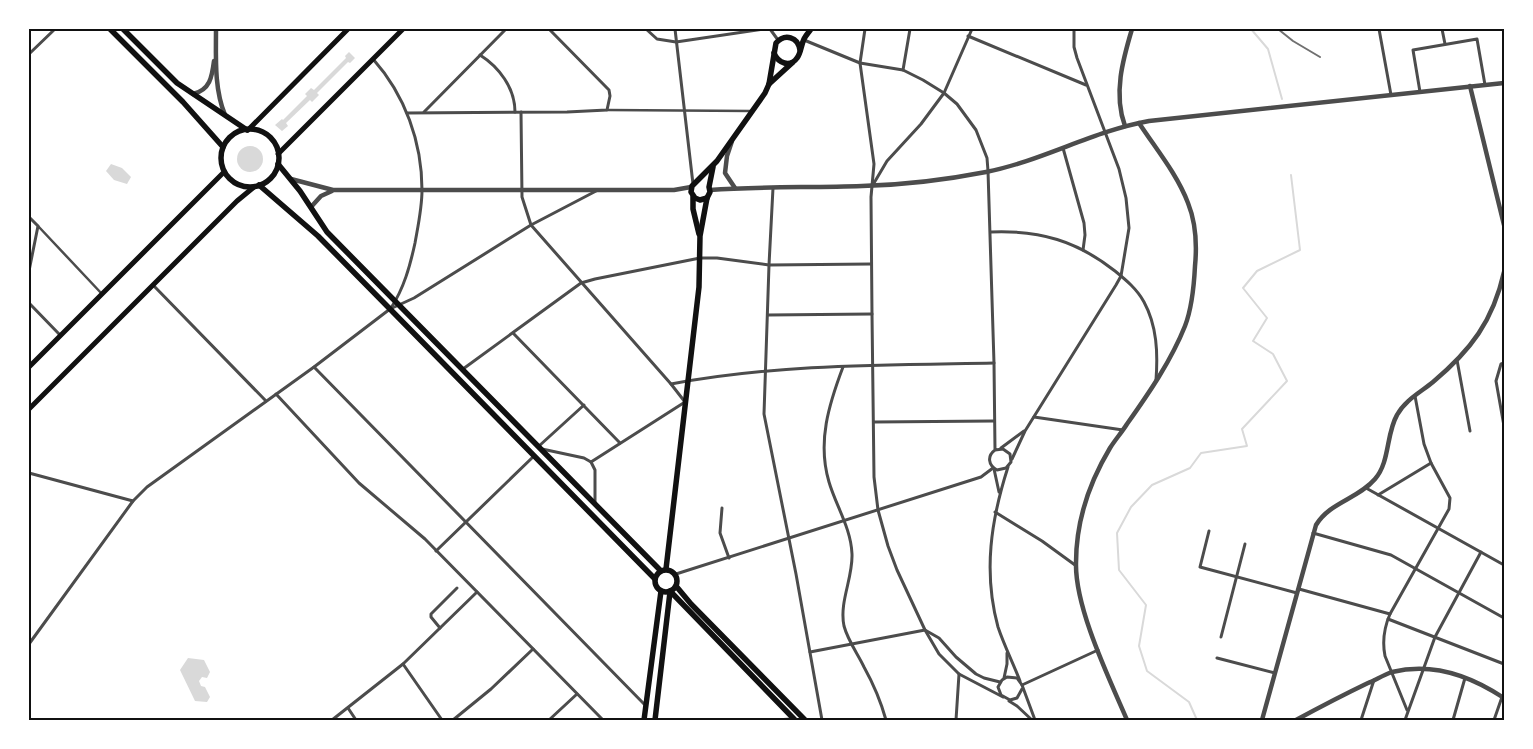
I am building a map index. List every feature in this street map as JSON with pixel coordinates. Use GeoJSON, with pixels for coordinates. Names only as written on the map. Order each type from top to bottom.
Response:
{"type":"FeatureCollection","features":[{"type":"Feature","properties":{"kind":"main road"},"geometry":{"type":"LineString","coordinates":[[110,29],[178,97],[223,147]]}},
{"type":"Feature","properties":{"kind":"main road"},"geometry":{"type":"LineString","coordinates":[[29,409],[237,201],[271,177],[278,164],[278,154],[268,136],[258,131],[247,130],[178,83],[123,29]]}},
{"type":"Feature","properties":{"kind":"main road"},"geometry":{"type":"LineString","coordinates":[[346,29],[247,130],[231,136],[223,147],[221,159],[224,172],[229,179],[237,184],[245,187],[257,186],[318,236],[655,579],[661,591],[644,720]]}},
{"type":"Feature","properties":{"kind":"main road"},"geometry":{"type":"LineString","coordinates":[[278,154],[403,29]]}},
{"type":"Feature","properties":{"kind":"main road"},"geometry":{"type":"LineString","coordinates":[[700,236],[693,209],[692,195],[694,185],[713,167],[769,84],[798,56],[803,40],[811,29]]}},
{"type":"Feature","properties":{"kind":"main road"},"geometry":{"type":"LineString","coordinates":[[769,84],[774,46],[778,40],[787,37],[796,41],[803,40]]}},
{"type":"Feature","properties":{"kind":"main road"},"geometry":{"type":"LineString","coordinates":[[796,41],[800,50]]}},
{"type":"Feature","properties":{"kind":"main road"},"geometry":{"type":"LineString","coordinates":[[774,51],[776,58],[781,62],[794,61]]}},
{"type":"Feature","properties":{"kind":"main road"},"geometry":{"type":"LineString","coordinates":[[278,164],[291,179],[327,232],[595,504],[663,570],[671,570],[676,574],[676,586],[670,591],[661,591]]}},
{"type":"Feature","properties":{"kind":"main road"},"geometry":{"type":"LineString","coordinates":[[655,579],[663,570],[699,287],[700,236],[713,167]]}},
{"type":"Feature","properties":{"kind":"main road"},"geometry":{"type":"LineString","coordinates":[[29,367],[224,172]]}},
{"type":"Feature","properties":{"kind":"main road"},"geometry":{"type":"LineString","coordinates":[[694,185],[704,182],[709,189]]}},
{"type":"Feature","properties":{"kind":"main road"},"geometry":{"type":"LineString","coordinates":[[692,195],[699,200],[707,198]]}},
{"type":"Feature","properties":{"kind":"main road"},"geometry":{"type":"LineString","coordinates":[[676,586],[805,720]]}},
{"type":"Feature","properties":{"kind":"main road"},"geometry":{"type":"LineString","coordinates":[[670,591],[794,719]]}},
{"type":"Feature","properties":{"kind":"main road"},"geometry":{"type":"LineString","coordinates":[[655,720],[670,591]]}},
{"type":"Feature","properties":{"kind":"street"},"geometry":{"type":"LineString","coordinates":[[29,54],[54,29]]}},
{"type":"Feature","properties":{"kind":"street"},"geometry":{"type":"LineString","coordinates":[[216,29],[219,98],[226,116]]}},
{"type":"Feature","properties":{"kind":"street"},"geometry":{"type":"LineString","coordinates":[[424,113],[506,29]]}},
{"type":"Feature","properties":{"kind":"street"},"geometry":{"type":"LineString","coordinates":[[549,29],[609,90],[610,96],[607,110]]}},
{"type":"Feature","properties":{"kind":"street"},"geometry":{"type":"LineString","coordinates":[[646,29],[657,39],[676,42],[764,29]]}},
{"type":"Feature","properties":{"kind":"street"},"geometry":{"type":"LineString","coordinates":[[674,190],[694,185],[690,169],[675,29]]}},
{"type":"Feature","properties":{"kind":"street"},"geometry":{"type":"LineString","coordinates":[[770,29],[778,40]]}},
{"type":"Feature","properties":{"kind":"street"},"geometry":{"type":"LineString","coordinates":[[865,29],[860,63],[874,164],[873,186],[870,197],[874,477],[878,510],[897,570],[925,630],[939,654],[959,674],[1017,706],[1033,720]]}},
{"type":"Feature","properties":{"kind":"street"},"geometry":{"type":"LineString","coordinates":[[903,70],[910,29]]}},
{"type":"Feature","properties":{"kind":"street"},"geometry":{"type":"LineString","coordinates":[[873,186],[887,160],[921,124],[944,93],[972,29]]}},
{"type":"Feature","properties":{"kind":"street"},"geometry":{"type":"LineString","coordinates":[[1033,720],[999,628],[992,595],[990,560],[995,512],[1008,467],[1025,431],[1121,276],[1128,235],[1129,212],[1124,185],[1074,47],[1074,29]]}},
{"type":"Feature","properties":{"kind":"street"},"geometry":{"type":"LineString","coordinates":[[1125,126],[1119,100],[1124,64],[1132,29]]}},
{"type":"Feature","properties":{"kind":"street"},"geometry":{"type":"LineString","coordinates":[[1379,29],[1391,95]]}},
{"type":"Feature","properties":{"kind":"street"},"geometry":{"type":"LineString","coordinates":[[1442,29],[1445,44]]}},
{"type":"Feature","properties":{"kind":"street"},"geometry":{"type":"LineString","coordinates":[[968,36],[1087,85]]}},
{"type":"Feature","properties":{"kind":"street"},"geometry":{"type":"LineString","coordinates":[[1420,92],[1412,50],[1477,39],[1485,84]]}},
{"type":"Feature","properties":{"kind":"street"},"geometry":{"type":"LineString","coordinates":[[803,40],[860,63],[903,70],[923,80],[957,104],[976,130],[987,158],[988,171],[994,363],[994,450],[989,458],[994,468],[1000,494]]}},
{"type":"Feature","properties":{"kind":"street"},"geometry":{"type":"LineString","coordinates":[[193,94],[199,93],[207,87],[212,75],[216,55]]}},
{"type":"Feature","properties":{"kind":"street"},"geometry":{"type":"LineString","coordinates":[[480,55],[489,61],[505,80],[513,96],[516,112]]}},
{"type":"Feature","properties":{"kind":"street"},"geometry":{"type":"LineString","coordinates":[[373,59],[392,83],[407,113],[418,151],[422,189],[421,210],[411,261],[398,302]]}},
{"type":"Feature","properties":{"kind":"street"},"geometry":{"type":"LineString","coordinates":[[709,189],[873,186],[924,182],[988,171],[1063,148],[1105,132],[1139,123],[1504,82]]}},
{"type":"Feature","properties":{"kind":"street"},"geometry":{"type":"LineString","coordinates":[[1470,86],[1504,225]]}},
{"type":"Feature","properties":{"kind":"street"},"geometry":{"type":"LineString","coordinates":[[407,113],[607,110],[752,111]]}},
{"type":"Feature","properties":{"kind":"street"},"geometry":{"type":"LineString","coordinates":[[521,112],[522,197],[531,225],[685,402],[591,462]]}},
{"type":"Feature","properties":{"kind":"street"},"geometry":{"type":"LineString","coordinates":[[1127,720],[1098,650],[1081,598],[1076,564],[1079,524],[1096,473],[1156,380],[1186,324],[1195,275],[1196,240],[1192,215],[1184,193],[1139,123]]}},
{"type":"Feature","properties":{"kind":"street"},"geometry":{"type":"LineString","coordinates":[[734,138],[724,167],[727,179],[735,188]]}},
{"type":"Feature","properties":{"kind":"street"},"geometry":{"type":"LineString","coordinates":[[1063,148],[1081,208],[1085,235],[1083,250]]}},
{"type":"Feature","properties":{"kind":"street"},"geometry":{"type":"LineString","coordinates":[[291,179],[333,190],[674,190],[692,195]]}},
{"type":"Feature","properties":{"kind":"street"},"geometry":{"type":"LineString","coordinates":[[773,188],[764,414],[822,720]]}},
{"type":"Feature","properties":{"kind":"street"},"geometry":{"type":"LineString","coordinates":[[29,641],[133,501],[147,487],[314,367],[398,302],[414,298],[531,225],[601,189]]}},
{"type":"Feature","properties":{"kind":"street"},"geometry":{"type":"LineString","coordinates":[[311,207],[321,196],[333,190]]}},
{"type":"Feature","properties":{"kind":"street"},"geometry":{"type":"LineString","coordinates":[[29,216],[102,294]]}},
{"type":"Feature","properties":{"kind":"street"},"geometry":{"type":"LineString","coordinates":[[29,271],[38,226]]}},
{"type":"Feature","properties":{"kind":"street"},"geometry":{"type":"LineString","coordinates":[[991,232],[1009,231],[1037,234],[1060,240],[1101,260],[1121,276],[1139,293],[1150,317],[1158,361],[1156,380]]}},
{"type":"Feature","properties":{"kind":"street"},"geometry":{"type":"LineString","coordinates":[[463,369],[581,283],[595,279],[700,258],[717,258],[769,265],[871,264]]}},
{"type":"Feature","properties":{"kind":"street"},"geometry":{"type":"LineString","coordinates":[[1262,720],[1313,533],[1319,520],[1328,511],[1366,488],[1377,477],[1382,467],[1396,415],[1408,401],[1469,348],[1496,300],[1504,272]]}},
{"type":"Feature","properties":{"kind":"street"},"geometry":{"type":"LineString","coordinates":[[153,285],[266,401]]}},
{"type":"Feature","properties":{"kind":"street"},"geometry":{"type":"LineString","coordinates":[[29,303],[60,335]]}},
{"type":"Feature","properties":{"kind":"street"},"geometry":{"type":"LineString","coordinates":[[768,315],[872,314]]}},
{"type":"Feature","properties":{"kind":"street"},"geometry":{"type":"LineString","coordinates":[[513,332],[620,443]]}},
{"type":"Feature","properties":{"kind":"street"},"geometry":{"type":"LineString","coordinates":[[1457,360],[1470,431]]}},
{"type":"Feature","properties":{"kind":"street"},"geometry":{"type":"LineString","coordinates":[[671,384],[730,374],[873,365],[994,363]]}},
{"type":"Feature","properties":{"kind":"street"},"geometry":{"type":"LineString","coordinates":[[1504,363],[1501,364],[1496,377],[1504,426]]}},
{"type":"Feature","properties":{"kind":"street"},"geometry":{"type":"LineString","coordinates":[[314,367],[646,706]]}},
{"type":"Feature","properties":{"kind":"street"},"geometry":{"type":"LineString","coordinates":[[843,367],[828,410],[824,446],[828,481],[845,521],[852,554],[843,618],[846,633],[875,687],[886,720]]}},
{"type":"Feature","properties":{"kind":"street"},"geometry":{"type":"LineString","coordinates":[[276,394],[359,483],[436,551],[603,720]]}},
{"type":"Feature","properties":{"kind":"street"},"geometry":{"type":"LineString","coordinates":[[1407,710],[1383,647],[1384,630],[1390,614],[1414,568],[1449,509],[1450,502],[1450,498],[1424,444],[1415,396]]}},
{"type":"Feature","properties":{"kind":"street"},"geometry":{"type":"LineString","coordinates":[[1499,402],[1504,400]]}},
{"type":"Feature","properties":{"kind":"street"},"geometry":{"type":"LineString","coordinates":[[540,448],[584,405]]}},
{"type":"Feature","properties":{"kind":"street"},"geometry":{"type":"LineString","coordinates":[[1034,417],[1123,430]]}},
{"type":"Feature","properties":{"kind":"street"},"geometry":{"type":"LineString","coordinates":[[874,422],[994,421]]}},
{"type":"Feature","properties":{"kind":"street"},"geometry":{"type":"LineString","coordinates":[[994,450],[1025,431]]}},
{"type":"Feature","properties":{"kind":"street"},"geometry":{"type":"LineString","coordinates":[[540,448],[584,458],[591,462],[595,470],[595,504]]}},
{"type":"Feature","properties":{"kind":"street"},"geometry":{"type":"LineString","coordinates":[[1000,448],[1008,452],[1011,459]]}},
{"type":"Feature","properties":{"kind":"street"},"geometry":{"type":"LineString","coordinates":[[436,551],[534,456]]}},
{"type":"Feature","properties":{"kind":"street"},"geometry":{"type":"LineString","coordinates":[[1378,495],[1432,463]]}},
{"type":"Feature","properties":{"kind":"street"},"geometry":{"type":"LineString","coordinates":[[676,574],[981,477],[994,468],[1002,470],[1008,467]]}},
{"type":"Feature","properties":{"kind":"street"},"geometry":{"type":"LineString","coordinates":[[29,474],[133,501]]}},
{"type":"Feature","properties":{"kind":"street"},"geometry":{"type":"LineString","coordinates":[[1366,488],[1504,565]]}},
{"type":"Feature","properties":{"kind":"street"},"geometry":{"type":"LineString","coordinates":[[722,508],[720,533],[729,558]]}},
{"type":"Feature","properties":{"kind":"street"},"geometry":{"type":"LineString","coordinates":[[995,512],[1076,564]]}},
{"type":"Feature","properties":{"kind":"street"},"geometry":{"type":"LineString","coordinates":[[1209,531],[1200,567],[1390,614]]}},
{"type":"Feature","properties":{"kind":"street"},"geometry":{"type":"LineString","coordinates":[[1313,533],[1391,555],[1504,618]]}},
{"type":"Feature","properties":{"kind":"street"},"geometry":{"type":"LineString","coordinates":[[1222,637],[1245,544]]}},
{"type":"Feature","properties":{"kind":"street"},"geometry":{"type":"LineString","coordinates":[[1405,720],[1435,636],[1481,552]]}},
{"type":"Feature","properties":{"kind":"street"},"geometry":{"type":"LineString","coordinates":[[440,628],[431,617],[431,614],[457,588]]}},
{"type":"Feature","properties":{"kind":"street"},"geometry":{"type":"LineString","coordinates":[[332,720],[403,664],[477,592]]}},
{"type":"Feature","properties":{"kind":"street"},"geometry":{"type":"LineString","coordinates":[[1388,619],[1504,664]]}},
{"type":"Feature","properties":{"kind":"street"},"geometry":{"type":"LineString","coordinates":[[810,652],[925,630],[939,638],[956,658],[976,674],[1000,682]]}},
{"type":"Feature","properties":{"kind":"street"},"geometry":{"type":"LineString","coordinates":[[1004,678],[1007,658],[1006,647]]}},
{"type":"Feature","properties":{"kind":"street"},"geometry":{"type":"LineString","coordinates":[[453,720],[491,689],[533,649]]}},
{"type":"Feature","properties":{"kind":"street"},"geometry":{"type":"LineString","coordinates":[[1004,698],[1017,698],[1021,685],[1098,650]]}},
{"type":"Feature","properties":{"kind":"street"},"geometry":{"type":"LineString","coordinates":[[1217,658],[1275,673]]}},
{"type":"Feature","properties":{"kind":"street"},"geometry":{"type":"LineString","coordinates":[[403,664],[442,720]]}},
{"type":"Feature","properties":{"kind":"street"},"geometry":{"type":"LineString","coordinates":[[1296,720],[1374,680],[1392,673],[1423,669],[1445,671],[1466,677],[1503,697],[1494,720]]}},
{"type":"Feature","properties":{"kind":"street"},"geometry":{"type":"LineString","coordinates":[[956,720],[959,674]]}},
{"type":"Feature","properties":{"kind":"street"},"geometry":{"type":"LineString","coordinates":[[1004,698],[999,690],[1000,682],[1004,678],[1010,676],[1021,685]]}},
{"type":"Feature","properties":{"kind":"street"},"geometry":{"type":"LineString","coordinates":[[1453,720],[1466,677]]}},
{"type":"Feature","properties":{"kind":"street"},"geometry":{"type":"LineString","coordinates":[[1361,720],[1374,680]]}},
{"type":"Feature","properties":{"kind":"street"},"geometry":{"type":"LineString","coordinates":[[549,720],[577,694]]}},
{"type":"Feature","properties":{"kind":"street"},"geometry":{"type":"LineString","coordinates":[[348,708],[356,720]]}},
{"type":"Feature","properties":{"kind":"street"},"geometry":{"type":"LineString","coordinates":[[775,720],[794,719]]}},
{"type":"Feature","properties":{"kind":"shaded area"},"geometry":{"type":"Polygon","coordinates":[[[349,52],[355,58],[350,63],[348,62],[317,93],[319,95],[312,102],[310,100],[286,123],[288,126],[282,131],[275,125],[283,120],[307,96],[305,94],[311,88],[314,90],[346,58],[345,56],[349,52]]]}},
{"type":"Feature","properties":{"kind":"shaded area"},"geometry":{"type":"Polygon","coordinates":[[[250,146],[259,150],[263,159],[259,168],[250,172],[241,168],[237,159],[241,150],[250,146]]]}},
{"type":"Feature","properties":{"kind":"shaded area"},"geometry":{"type":"Polygon","coordinates":[[[111,164],[122,168],[131,177],[127,184],[114,180],[106,171],[111,164]]]}},
{"type":"Feature","properties":{"kind":"shaded area"},"geometry":{"type":"Polygon","coordinates":[[[188,658],[204,660],[210,672],[207,678],[202,677],[199,681],[201,686],[205,687],[210,697],[207,702],[195,701],[180,670],[188,658]]]}},
{"type":"Feature","properties":{"kind":"waterway"},"geometry":{"type":"LineString","coordinates":[[1251,29],[1268,49],[1282,99]]}},
{"type":"Feature","properties":{"kind":"waterway"},"geometry":{"type":"LineString","coordinates":[[1197,720],[1189,702],[1147,671],[1139,646],[1146,605],[1119,570],[1117,533],[1131,507],[1152,485],[1190,468],[1201,453],[1247,446],[1242,429],[1287,381],[1273,354],[1253,341],[1267,318],[1243,288],[1257,271],[1300,250],[1291,175]]}},
{"type":"Feature","properties":{"kind":"railway"},"geometry":{"type":"LineString","coordinates":[[1278,29],[1293,41],[1320,57]]}}]}
